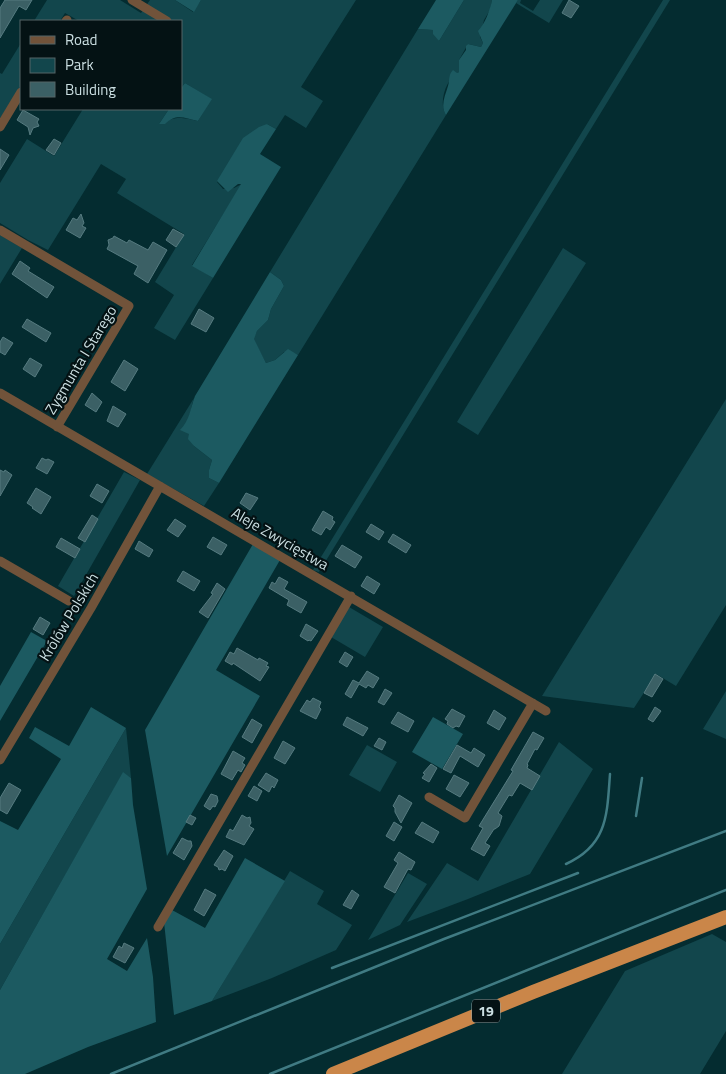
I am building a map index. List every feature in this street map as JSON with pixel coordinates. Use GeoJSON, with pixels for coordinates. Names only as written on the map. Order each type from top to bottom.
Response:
{"type":"FeatureCollection","features":[{"type":"Feature","properties":{"kind":"highway","name":"19"},"geometry":{"type":"LineString","coordinates":[[333,1074],[533,992],[726,917]]}},
{"type":"Feature","properties":{"kind":"street"},"geometry":{"type":"LineString","coordinates":[[132,0],[165,20]]}},
{"type":"Feature","properties":{"kind":"street"},"geometry":{"type":"LineString","coordinates":[[0,127],[20,94]]}},
{"type":"Feature","properties":{"kind":"street","name":"Zygmunta I Starego"},"geometry":{"type":"LineString","coordinates":[[0,230],[129,306],[57,427]]}},
{"type":"Feature","properties":{"kind":"street","name":"Aleje Zwycięstwa"},"geometry":{"type":"LineString","coordinates":[[0,393],[546,711]]}},
{"type":"Feature","properties":{"kind":"street","name":"Królów Polskich"},"geometry":{"type":"LineString","coordinates":[[0,760],[92,608],[160,486]]}},
{"type":"Feature","properties":{"kind":"street"},"geometry":{"type":"LineString","coordinates":[[0,561],[69,602]]}},
{"type":"Feature","properties":{"kind":"street"},"geometry":{"type":"LineString","coordinates":[[158,927],[351,596]]}},
{"type":"Feature","properties":{"kind":"street"},"geometry":{"type":"LineString","coordinates":[[429,797],[465,818],[533,704]]}},
{"type":"Feature","properties":{"kind":"green space"},"geometry":{"type":"Polygon","coordinates":[[[47,0],[120,0],[141,13],[150,0],[175,0],[193,12],[201,0],[356,0],[301,87],[323,101],[306,128],[285,115],[276,129],[267,124],[217,182],[223,189],[234,188],[242,184],[192,265],[213,278],[175,340],[154,328],[174,295],[155,282],[184,234],[117,193],[126,179],[101,164],[48,250],[0,223],[0,183],[27,139],[54,156],[82,110],[168,110],[159,124],[178,118],[198,121],[211,99],[185,83],[182,87],[182,20],[77,20],[65,13],[61,20],[35,20],[47,0]]]}},
{"type":"Feature","properties":{"kind":"green space"},"geometry":{"type":"Polygon","coordinates":[[[464,0],[492,0],[480,37],[483,43],[481,47],[468,44],[459,60],[459,72],[454,75],[447,85],[443,98],[446,115],[298,355],[284,352],[275,360],[266,363],[253,339],[257,331],[268,320],[271,309],[284,286],[281,280],[270,272],[418,29],[433,30],[439,41],[464,0]]]}},
{"type":"Feature","properties":{"kind":"green space"},"geometry":{"type":"Polygon","coordinates":[[[518,0],[521,0],[520,3],[533,11],[540,0],[563,0],[549,23],[516,3],[518,0]]]}},
{"type":"Feature","properties":{"kind":"green space"},"geometry":{"type":"Polygon","coordinates":[[[663,0],[670,0],[319,572],[313,570],[663,0]]]}},
{"type":"Feature","properties":{"kind":"green space"},"geometry":{"type":"Polygon","coordinates":[[[20,45],[20,87],[0,119],[0,73],[2,74],[20,45]]]}},
{"type":"Feature","properties":{"kind":"green space"},"geometry":{"type":"Polygon","coordinates":[[[0,235],[22,248],[0,284],[0,235]]]}},
{"type":"Feature","properties":{"kind":"green space"},"geometry":{"type":"Polygon","coordinates":[[[563,248],[586,263],[478,435],[457,422],[563,248]]]}},
{"type":"Feature","properties":{"kind":"green space"},"geometry":{"type":"Polygon","coordinates":[[[194,398],[186,423],[194,446],[212,460],[209,478],[219,483],[204,506],[147,474],[194,398]]]}},
{"type":"Feature","properties":{"kind":"green space"},"geometry":{"type":"Polygon","coordinates":[[[726,399],[726,605],[676,686],[656,674],[634,708],[542,696],[726,399]]]}},
{"type":"Feature","properties":{"kind":"green space"},"geometry":{"type":"Polygon","coordinates":[[[124,472],[140,480],[74,596],[58,586],[124,472]]]}},
{"type":"Feature","properties":{"kind":"green space"},"geometry":{"type":"Polygon","coordinates":[[[349,607],[383,627],[365,657],[331,637],[349,607]]]}},
{"type":"Feature","properties":{"kind":"green space"},"geometry":{"type":"Polygon","coordinates":[[[726,691],[726,739],[703,729],[726,691]]]}},
{"type":"Feature","properties":{"kind":"green space"},"geometry":{"type":"Polygon","coordinates":[[[126,728],[131,778],[123,773],[0,990],[0,944],[126,728]]]}},
{"type":"Feature","properties":{"kind":"green space"},"geometry":{"type":"Polygon","coordinates":[[[559,742],[593,769],[530,874],[407,922],[447,863],[478,881],[559,742]]]}},
{"type":"Feature","properties":{"kind":"green space"},"geometry":{"type":"Polygon","coordinates":[[[367,745],[397,762],[380,792],[349,775],[367,745]]]}},
{"type":"Feature","properties":{"kind":"green space"},"geometry":{"type":"Polygon","coordinates":[[[290,871],[324,891],[317,904],[352,925],[336,950],[272,978],[212,1001],[290,871]]]}},
{"type":"Feature","properties":{"kind":"green space"},"geometry":{"type":"Polygon","coordinates":[[[408,873],[427,884],[400,925],[368,940],[408,873]]]}},
{"type":"Feature","properties":{"kind":"green space"},"geometry":{"type":"Polygon","coordinates":[[[712,934],[726,942],[726,1031],[700,1074],[562,1074],[625,971],[712,934]]]}},
{"type":"Feature","properties":{"kind":"shaded area"},"geometry":{"type":"Polygon","coordinates":[[[175,0],[201,0],[194,12],[175,0]]]}},
{"type":"Feature","properties":{"kind":"shaded area"},"geometry":{"type":"Polygon","coordinates":[[[436,0],[464,0],[439,41],[433,34],[433,30],[418,29],[436,0]]]}},
{"type":"Feature","properties":{"kind":"shaded area"},"geometry":{"type":"Polygon","coordinates":[[[492,0],[518,0],[446,115],[443,105],[450,74],[453,70],[457,73],[459,72],[459,60],[468,44],[481,47],[483,43],[478,31],[487,17],[492,0]]]}},
{"type":"Feature","properties":{"kind":"shaded area"},"geometry":{"type":"Polygon","coordinates":[[[185,83],[212,99],[198,121],[177,117],[165,124],[159,124],[168,110],[182,110],[182,87],[185,83]]]}},
{"type":"Feature","properties":{"kind":"shaded area"},"geometry":{"type":"Polygon","coordinates":[[[267,124],[276,129],[260,154],[281,167],[213,278],[192,266],[241,184],[238,184],[228,192],[217,181],[243,138],[267,124]]]}},
{"type":"Feature","properties":{"kind":"shaded area"},"geometry":{"type":"Polygon","coordinates":[[[270,272],[281,280],[284,286],[271,309],[268,320],[257,331],[254,339],[266,363],[275,360],[288,349],[298,355],[219,483],[209,478],[212,460],[194,446],[188,439],[189,434],[180,430],[188,418],[195,396],[270,272]]]}},
{"type":"Feature","properties":{"kind":"shaded area"},"geometry":{"type":"Polygon","coordinates":[[[253,544],[280,560],[216,670],[260,696],[167,856],[145,730],[253,544]]]}},
{"type":"Feature","properties":{"kind":"shaded area"},"geometry":{"type":"Polygon","coordinates":[[[31,632],[47,641],[0,721],[0,686],[31,632]]]}},
{"type":"Feature","properties":{"kind":"shaded area"},"geometry":{"type":"Polygon","coordinates":[[[91,707],[126,728],[0,944],[0,821],[18,830],[61,759],[29,738],[35,727],[69,746],[91,707]]]}},
{"type":"Feature","properties":{"kind":"shaded area"},"geometry":{"type":"Polygon","coordinates":[[[433,717],[463,734],[442,769],[412,752],[433,717]]]}},
{"type":"Feature","properties":{"kind":"shaded area"},"geometry":{"type":"Polygon","coordinates":[[[123,772],[131,778],[133,805],[147,889],[107,959],[127,971],[147,938],[153,977],[156,1022],[88,1047],[25,1074],[0,1074],[0,990],[123,772]]]}},
{"type":"Feature","properties":{"kind":"shaded area"},"geometry":{"type":"Polygon","coordinates":[[[245,858],[285,881],[212,1001],[174,1015],[164,922],[172,910],[205,928],[245,858]]]}},
{"type":"Feature","properties":{"kind":"building"},"geometry":{"type":"Polygon","coordinates":[[[5,0],[32,0],[26,10],[19,6],[0,38],[0,8],[5,0]]]}},
{"type":"Feature","properties":{"kind":"building"},"geometry":{"type":"Polygon","coordinates":[[[569,0],[579,6],[571,18],[562,13],[569,0]]]}},
{"type":"Feature","properties":{"kind":"building"},"geometry":{"type":"Polygon","coordinates":[[[23,110],[39,119],[37,122],[39,126],[33,128],[30,135],[28,127],[17,120],[23,110]]]}},
{"type":"Feature","properties":{"kind":"building"},"geometry":{"type":"Polygon","coordinates":[[[54,139],[61,143],[54,155],[46,150],[54,139]]]}},
{"type":"Feature","properties":{"kind":"building"},"geometry":{"type":"Polygon","coordinates":[[[0,149],[9,155],[0,170],[0,149]]]}},
{"type":"Feature","properties":{"kind":"building"},"geometry":{"type":"Polygon","coordinates":[[[81,214],[84,223],[82,226],[86,228],[80,238],[66,230],[73,218],[77,220],[81,214]]]}},
{"type":"Feature","properties":{"kind":"building"},"geometry":{"type":"Polygon","coordinates":[[[173,229],[184,235],[176,247],[166,240],[173,229]]]}},
{"type":"Feature","properties":{"kind":"building"},"geometry":{"type":"Polygon","coordinates":[[[114,236],[127,243],[129,240],[148,250],[153,242],[167,250],[148,283],[134,274],[138,266],[107,249],[109,245],[108,240],[114,236]]]}},
{"type":"Feature","properties":{"kind":"building"},"geometry":{"type":"Polygon","coordinates":[[[20,261],[30,268],[28,271],[54,287],[47,298],[12,274],[20,261]]]}},
{"type":"Feature","properties":{"kind":"building"},"geometry":{"type":"Polygon","coordinates":[[[199,309],[214,318],[206,332],[191,324],[199,309]]]}},
{"type":"Feature","properties":{"kind":"building"},"geometry":{"type":"Polygon","coordinates":[[[27,319],[51,333],[46,342],[22,327],[27,319]]]}},
{"type":"Feature","properties":{"kind":"building"},"geometry":{"type":"Polygon","coordinates":[[[3,337],[13,343],[5,355],[0,352],[0,342],[3,337]]]}},
{"type":"Feature","properties":{"kind":"building"},"geometry":{"type":"Polygon","coordinates":[[[30,358],[42,365],[35,377],[23,369],[30,358]]]}},
{"type":"Feature","properties":{"kind":"building"},"geometry":{"type":"Polygon","coordinates":[[[124,360],[138,369],[125,391],[111,382],[124,360]]]}},
{"type":"Feature","properties":{"kind":"building"},"geometry":{"type":"Polygon","coordinates":[[[92,393],[102,402],[96,412],[85,405],[92,393]]]}},
{"type":"Feature","properties":{"kind":"building"},"geometry":{"type":"Polygon","coordinates":[[[113,406],[126,414],[118,427],[107,421],[113,406]]]}},
{"type":"Feature","properties":{"kind":"building"},"geometry":{"type":"Polygon","coordinates":[[[42,458],[54,462],[47,474],[36,468],[42,458]]]}},
{"type":"Feature","properties":{"kind":"building"},"geometry":{"type":"Polygon","coordinates":[[[0,470],[4,472],[5,470],[12,475],[0,496],[0,470]]]}},
{"type":"Feature","properties":{"kind":"building"},"geometry":{"type":"Polygon","coordinates":[[[97,484],[109,491],[102,503],[90,496],[97,484]]]}},
{"type":"Feature","properties":{"kind":"building"},"geometry":{"type":"Polygon","coordinates":[[[36,488],[51,497],[41,514],[27,503],[36,488]]]}},
{"type":"Feature","properties":{"kind":"building"},"geometry":{"type":"Polygon","coordinates":[[[246,493],[258,498],[250,510],[240,503],[246,493]]]}},
{"type":"Feature","properties":{"kind":"building"},"geometry":{"type":"Polygon","coordinates":[[[323,511],[333,517],[332,520],[335,522],[330,530],[326,527],[321,535],[312,530],[323,511]]]}},
{"type":"Feature","properties":{"kind":"building"},"geometry":{"type":"Polygon","coordinates":[[[92,515],[98,519],[85,542],[78,538],[92,515]]]}},
{"type":"Feature","properties":{"kind":"building"},"geometry":{"type":"Polygon","coordinates":[[[175,519],[186,526],[178,537],[167,530],[175,519]]]}},
{"type":"Feature","properties":{"kind":"building"},"geometry":{"type":"Polygon","coordinates":[[[371,524],[384,532],[379,540],[366,532],[371,524]]]}},
{"type":"Feature","properties":{"kind":"building"},"geometry":{"type":"Polygon","coordinates":[[[393,534],[411,545],[406,553],[388,542],[393,534]]]}},
{"type":"Feature","properties":{"kind":"building"},"geometry":{"type":"Polygon","coordinates":[[[213,537],[227,545],[221,555],[207,547],[213,537]]]}},
{"type":"Feature","properties":{"kind":"building"},"geometry":{"type":"Polygon","coordinates":[[[61,538],[80,549],[75,558],[56,547],[61,538]]]}},
{"type":"Feature","properties":{"kind":"building"},"geometry":{"type":"Polygon","coordinates":[[[139,541],[153,550],[149,557],[135,549],[139,541]]]}},
{"type":"Feature","properties":{"kind":"building"},"geometry":{"type":"Polygon","coordinates":[[[342,545],[362,557],[355,568],[335,556],[342,545]]]}},
{"type":"Feature","properties":{"kind":"building"},"geometry":{"type":"Polygon","coordinates":[[[183,571],[200,581],[194,591],[177,581],[183,571]]]}},
{"type":"Feature","properties":{"kind":"building"},"geometry":{"type":"Polygon","coordinates":[[[367,576],[380,584],[374,594],[361,586],[367,576]]]}},
{"type":"Feature","properties":{"kind":"building"},"geometry":{"type":"Polygon","coordinates":[[[279,577],[288,582],[284,589],[307,602],[301,613],[287,605],[289,600],[269,588],[272,582],[275,584],[279,577]]]}},
{"type":"Feature","properties":{"kind":"building"},"geometry":{"type":"Polygon","coordinates":[[[217,583],[225,589],[208,618],[199,612],[213,594],[211,593],[217,583]]]}},
{"type":"Feature","properties":{"kind":"building"},"geometry":{"type":"Polygon","coordinates":[[[40,617],[50,623],[43,635],[33,629],[40,617]]]}},
{"type":"Feature","properties":{"kind":"building"},"geometry":{"type":"Polygon","coordinates":[[[306,624],[318,631],[311,641],[300,636],[306,624]]]}},
{"type":"Feature","properties":{"kind":"building"},"geometry":{"type":"Polygon","coordinates":[[[237,648],[258,660],[259,658],[268,663],[266,666],[269,667],[260,681],[233,663],[232,665],[225,661],[230,652],[234,654],[237,648]]]}},
{"type":"Feature","properties":{"kind":"building"},"geometry":{"type":"Polygon","coordinates":[[[345,652],[353,657],[347,667],[339,662],[345,652]]]}},
{"type":"Feature","properties":{"kind":"building"},"geometry":{"type":"Polygon","coordinates":[[[367,671],[379,678],[373,688],[368,685],[366,688],[359,684],[351,698],[345,694],[353,680],[359,683],[367,671]]]}},
{"type":"Feature","properties":{"kind":"building"},"geometry":{"type":"Polygon","coordinates":[[[655,674],[663,679],[652,697],[644,693],[655,674]]]}},
{"type":"Feature","properties":{"kind":"building"},"geometry":{"type":"Polygon","coordinates":[[[385,689],[392,693],[384,705],[378,702],[385,689]]]}},
{"type":"Feature","properties":{"kind":"building"},"geometry":{"type":"Polygon","coordinates":[[[313,698],[321,702],[319,707],[321,709],[316,719],[300,711],[307,700],[310,702],[313,698]]]}},
{"type":"Feature","properties":{"kind":"building"},"geometry":{"type":"Polygon","coordinates":[[[655,707],[661,711],[653,722],[648,719],[655,707]]]}},
{"type":"Feature","properties":{"kind":"building"},"geometry":{"type":"Polygon","coordinates":[[[452,709],[465,716],[459,727],[453,728],[447,724],[448,721],[445,719],[452,709]]]}},
{"type":"Feature","properties":{"kind":"building"},"geometry":{"type":"Polygon","coordinates":[[[494,710],[506,718],[499,730],[487,723],[494,710]]]}},
{"type":"Feature","properties":{"kind":"building"},"geometry":{"type":"Polygon","coordinates":[[[398,712],[414,721],[408,732],[391,723],[398,712]]]}},
{"type":"Feature","properties":{"kind":"building"},"geometry":{"type":"Polygon","coordinates":[[[347,717],[368,728],[363,736],[343,725],[347,717]]]}},
{"type":"Feature","properties":{"kind":"building"},"geometry":{"type":"Polygon","coordinates":[[[252,719],[262,725],[252,743],[242,737],[252,719]]]}},
{"type":"Feature","properties":{"kind":"building"},"geometry":{"type":"Polygon","coordinates":[[[533,732],[544,738],[537,750],[535,749],[527,764],[527,768],[540,776],[532,790],[520,783],[512,796],[509,795],[498,813],[502,816],[499,826],[494,829],[485,843],[490,846],[484,856],[471,849],[483,828],[479,826],[513,771],[511,770],[533,732]]]}},
{"type":"Feature","properties":{"kind":"building"},"geometry":{"type":"Polygon","coordinates":[[[379,738],[386,742],[382,750],[374,746],[379,738]]]}},
{"type":"Feature","properties":{"kind":"building"},"geometry":{"type":"Polygon","coordinates":[[[283,741],[295,748],[285,764],[274,758],[283,741]]]}},
{"type":"Feature","properties":{"kind":"building"},"geometry":{"type":"Polygon","coordinates":[[[457,745],[471,753],[474,748],[485,755],[478,767],[460,756],[451,773],[443,769],[457,745]]]}},
{"type":"Feature","properties":{"kind":"building"},"geometry":{"type":"Polygon","coordinates":[[[233,751],[245,758],[242,763],[245,765],[241,772],[238,770],[232,780],[221,774],[233,751]]]}},
{"type":"Feature","properties":{"kind":"building"},"geometry":{"type":"Polygon","coordinates":[[[431,764],[437,768],[429,782],[422,778],[425,774],[423,773],[431,764]]]}},
{"type":"Feature","properties":{"kind":"building"},"geometry":{"type":"Polygon","coordinates":[[[266,773],[278,780],[274,788],[272,786],[269,792],[258,785],[266,773]]]}},
{"type":"Feature","properties":{"kind":"building"},"geometry":{"type":"Polygon","coordinates":[[[454,775],[469,783],[460,797],[446,789],[454,775]]]}},
{"type":"Feature","properties":{"kind":"building"},"geometry":{"type":"Polygon","coordinates":[[[9,783],[21,790],[7,814],[0,810],[0,798],[9,783]]]}},
{"type":"Feature","properties":{"kind":"building"},"geometry":{"type":"Polygon","coordinates":[[[254,786],[262,791],[257,801],[248,796],[254,786]]]}},
{"type":"Feature","properties":{"kind":"building"},"geometry":{"type":"Polygon","coordinates":[[[211,794],[217,796],[218,801],[215,807],[213,806],[210,810],[204,806],[211,794]]]}},
{"type":"Feature","properties":{"kind":"building"},"geometry":{"type":"Polygon","coordinates":[[[399,795],[412,803],[401,823],[393,806],[399,795]]]}},
{"type":"Feature","properties":{"kind":"building"},"geometry":{"type":"Polygon","coordinates":[[[190,815],[196,818],[192,825],[186,822],[190,815]]]}},
{"type":"Feature","properties":{"kind":"building"},"geometry":{"type":"Polygon","coordinates":[[[242,815],[247,818],[250,817],[251,823],[249,826],[254,829],[244,845],[226,837],[230,829],[233,831],[242,815]]]}},
{"type":"Feature","properties":{"kind":"building"},"geometry":{"type":"Polygon","coordinates":[[[394,822],[402,827],[394,841],[386,836],[394,822]]]}},
{"type":"Feature","properties":{"kind":"building"},"geometry":{"type":"Polygon","coordinates":[[[422,822],[439,832],[433,843],[415,833],[422,822]]]}},
{"type":"Feature","properties":{"kind":"building"},"geometry":{"type":"Polygon","coordinates":[[[182,838],[191,841],[192,846],[184,860],[173,853],[182,838]]]}},
{"type":"Feature","properties":{"kind":"building"},"geometry":{"type":"Polygon","coordinates":[[[224,850],[233,856],[225,871],[219,870],[214,865],[224,850]]]}},
{"type":"Feature","properties":{"kind":"building"},"geometry":{"type":"Polygon","coordinates":[[[399,852],[415,862],[411,870],[408,869],[395,893],[384,887],[398,863],[394,860],[399,852]]]}},
{"type":"Feature","properties":{"kind":"building"},"geometry":{"type":"Polygon","coordinates":[[[205,889],[216,895],[204,916],[194,910],[205,889]]]}},
{"type":"Feature","properties":{"kind":"building"},"geometry":{"type":"Polygon","coordinates":[[[352,890],[359,895],[351,909],[343,905],[352,890]]]}},
{"type":"Feature","properties":{"kind":"building"},"geometry":{"type":"Polygon","coordinates":[[[124,943],[134,948],[125,963],[113,957],[119,946],[122,948],[124,943]]]}},
{"type":"Feature","properties":{"kind":"waterway"},"geometry":{"type":"LineString","coordinates":[[566,864],[590,848],[598,838],[606,815],[610,774]]}},
{"type":"Feature","properties":{"kind":"waterway"},"geometry":{"type":"LineString","coordinates":[[636,816],[642,778]]}},
{"type":"Feature","properties":{"kind":"waterway"},"geometry":{"type":"LineString","coordinates":[[111,1074],[444,939],[726,831]]}},
{"type":"Feature","properties":{"kind":"waterway"},"geometry":{"type":"LineString","coordinates":[[332,968],[578,873]]}},
{"type":"Feature","properties":{"kind":"waterway"},"geometry":{"type":"LineString","coordinates":[[270,1074],[726,890]]}}]}
